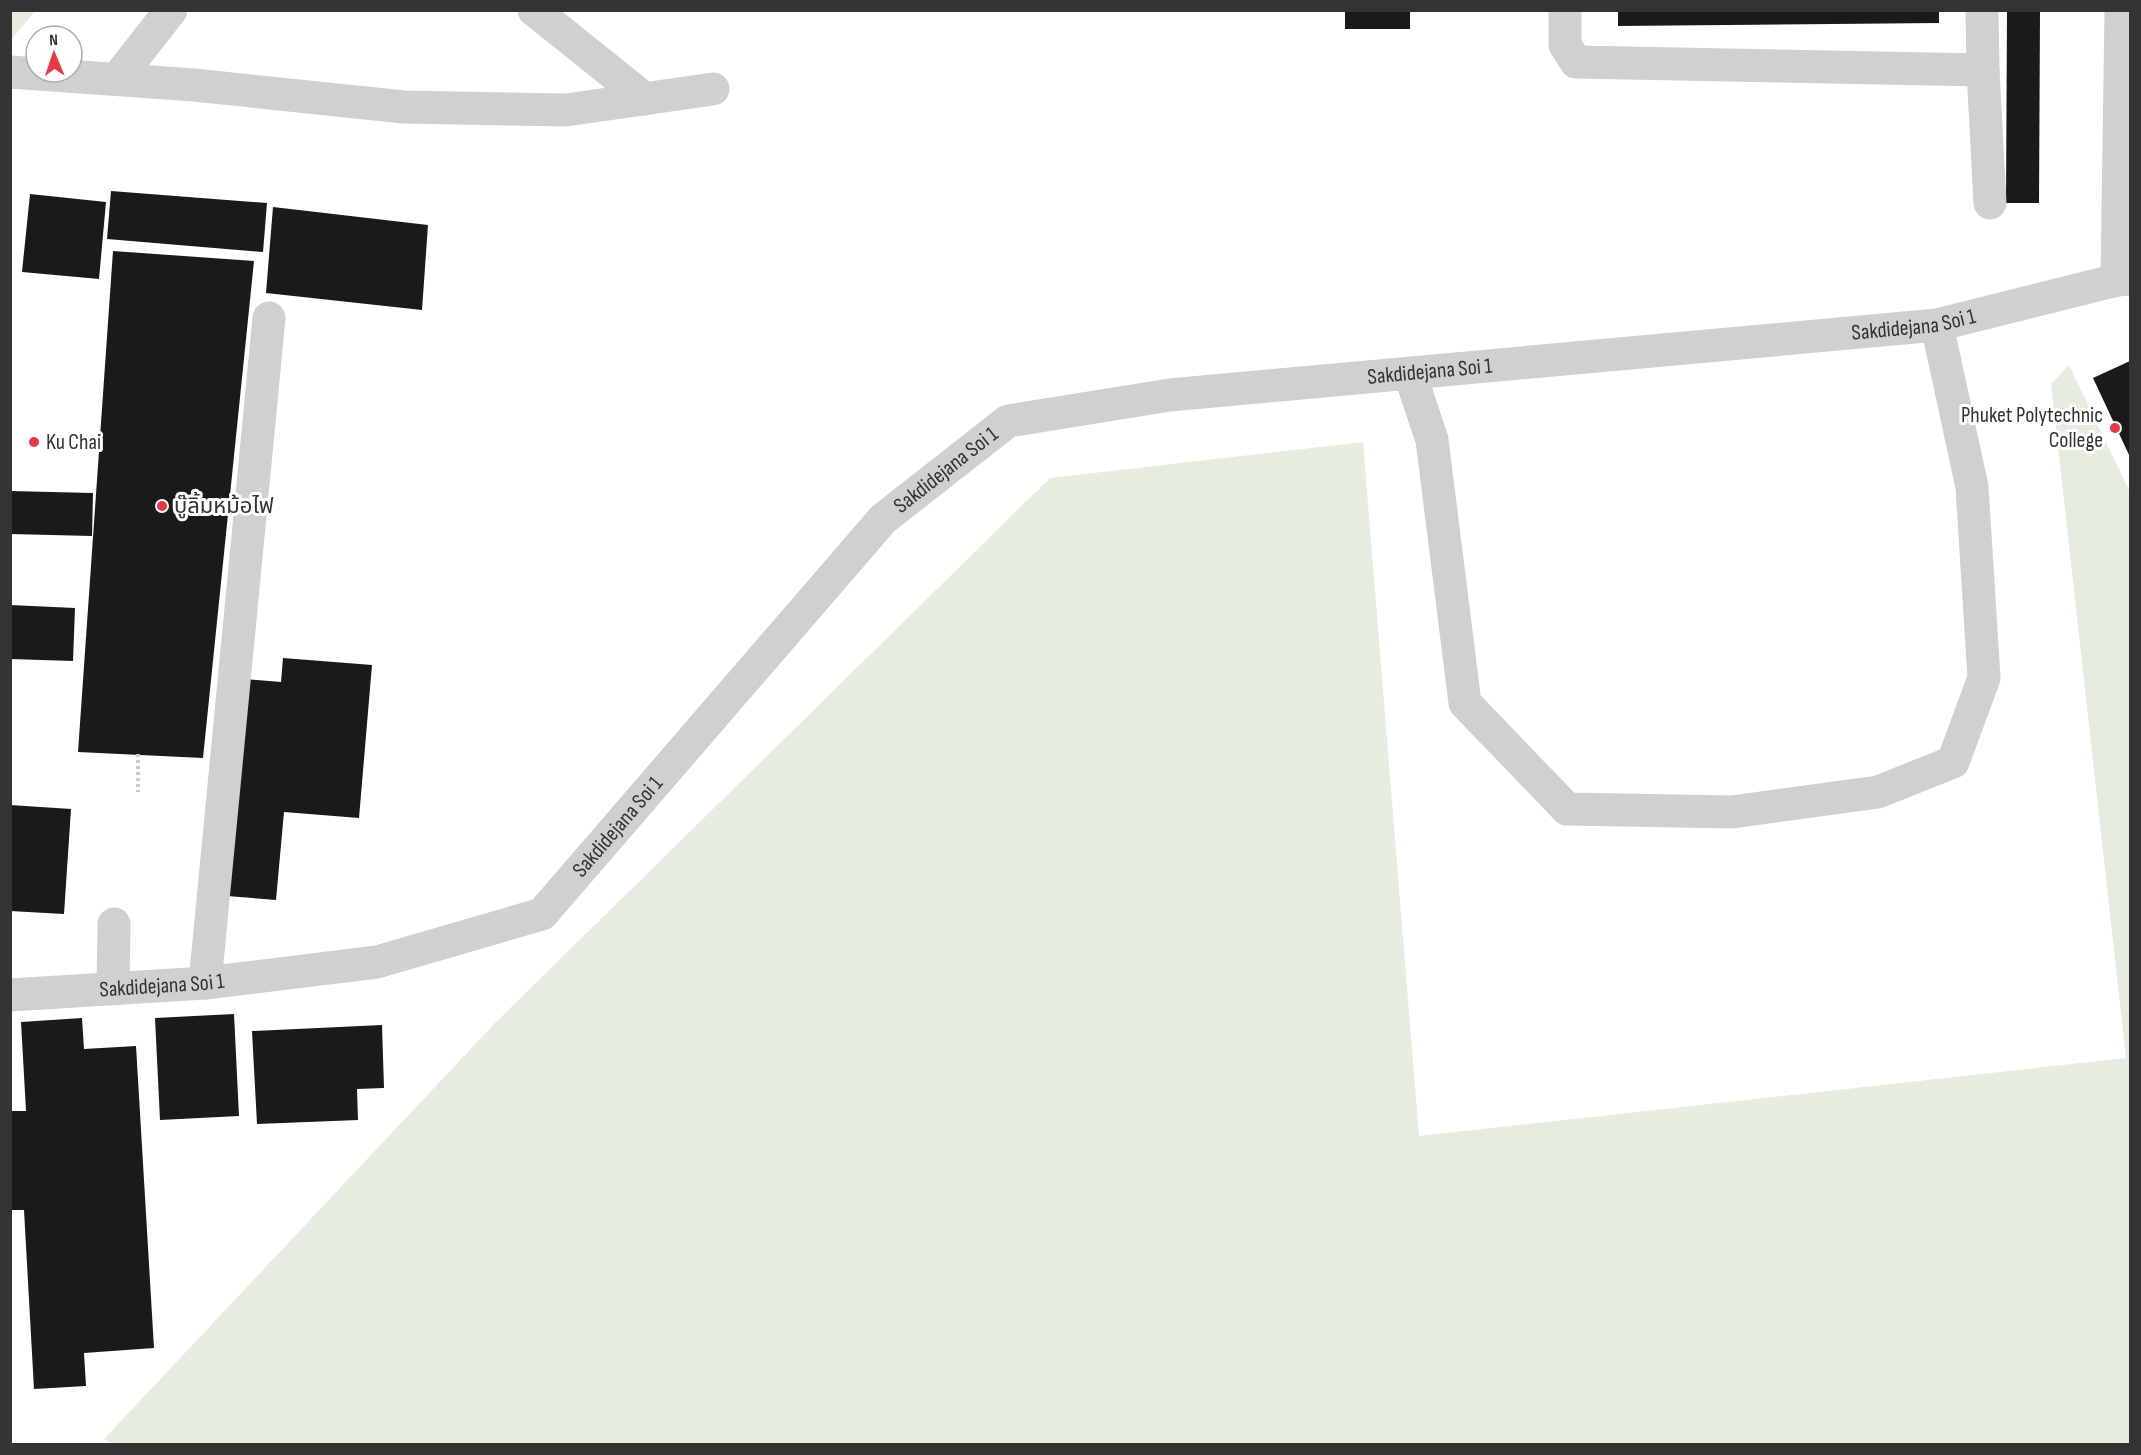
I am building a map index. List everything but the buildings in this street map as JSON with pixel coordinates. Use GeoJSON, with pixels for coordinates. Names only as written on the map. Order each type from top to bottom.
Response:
{"type":"FeatureCollection","features":[{"type":"Feature","properties":{"kind":"street"},"geometry":{"type":"LineString","coordinates":[[117,79],[171,10]]}},
{"type":"Feature","properties":{"kind":"street"},"geometry":{"type":"LineString","coordinates":[[534,10],[645,99]]}},
{"type":"Feature","properties":{"kind":"street"},"geometry":{"type":"LineString","coordinates":[[1565,10],[1565,45],[1576,62],[1983,70]]}},
{"type":"Feature","properties":{"kind":"street"},"geometry":{"type":"LineString","coordinates":[[1982,10],[1990,202]]}},
{"type":"Feature","properties":{"kind":"street"},"geometry":{"type":"LineString","coordinates":[[2121,10],[2124,279]]}},
{"type":"Feature","properties":{"kind":"street"},"geometry":{"type":"LineString","coordinates":[[10,72],[194,85],[404,106],[566,110],[713,89]]}},
{"type":"Feature","properties":{"kind":"street","name":"Sakdidejana Soi 1"},"geometry":{"type":"LineString","coordinates":[[10,995],[205,983],[377,962],[542,914],[883,519],[1008,421],[1170,395],[1937,325],[2124,279]]}},
{"type":"Feature","properties":{"kind":"street"},"geometry":{"type":"LineString","coordinates":[[205,983],[269,318]]}},
{"type":"Feature","properties":{"kind":"street"},"geometry":{"type":"LineString","coordinates":[[1410,374],[1432,440],[1465,703],[1567,810],[1732,812],[1878,792],[1953,762],[1984,678],[1972,487],[1937,325]]}},
{"type":"Feature","properties":{"kind":"street"},"geometry":{"type":"LineString","coordinates":[[113,988],[114,924]]}},
{"type":"Feature","properties":{"kind":"path"},"geometry":{"type":"LineString","coordinates":[[138,754],[138,792]]}},
{"type":"Feature","properties":{"kind":"shaded area"},"geometry":{"type":"Polygon","coordinates":[[[10,11],[35,11],[11,40],[10,11]]]}},
{"type":"Feature","properties":{"kind":"shaded area"},"geometry":{"type":"Polygon","coordinates":[[[2069,365],[2130,492],[2130,1444],[112,1444],[104,1439],[495,1023],[1050,478],[1363,442],[1419,1136],[2126,1058],[2051,384],[2069,365]]]}},
{"type":"Feature","properties":{"kind":"place","name":"Phuket Polytechnic College"},"geometry":{"type":"Point","coordinates":[2115,428]}},
{"type":"Feature","properties":{"kind":"place","name":"Ku Chai"},"geometry":{"type":"Point","coordinates":[34,442]}},
{"type":"Feature","properties":{"kind":"place","name":"บู๊ลิ้มหม้อไฟ"},"geometry":{"type":"Point","coordinates":[162,506]}}]}
